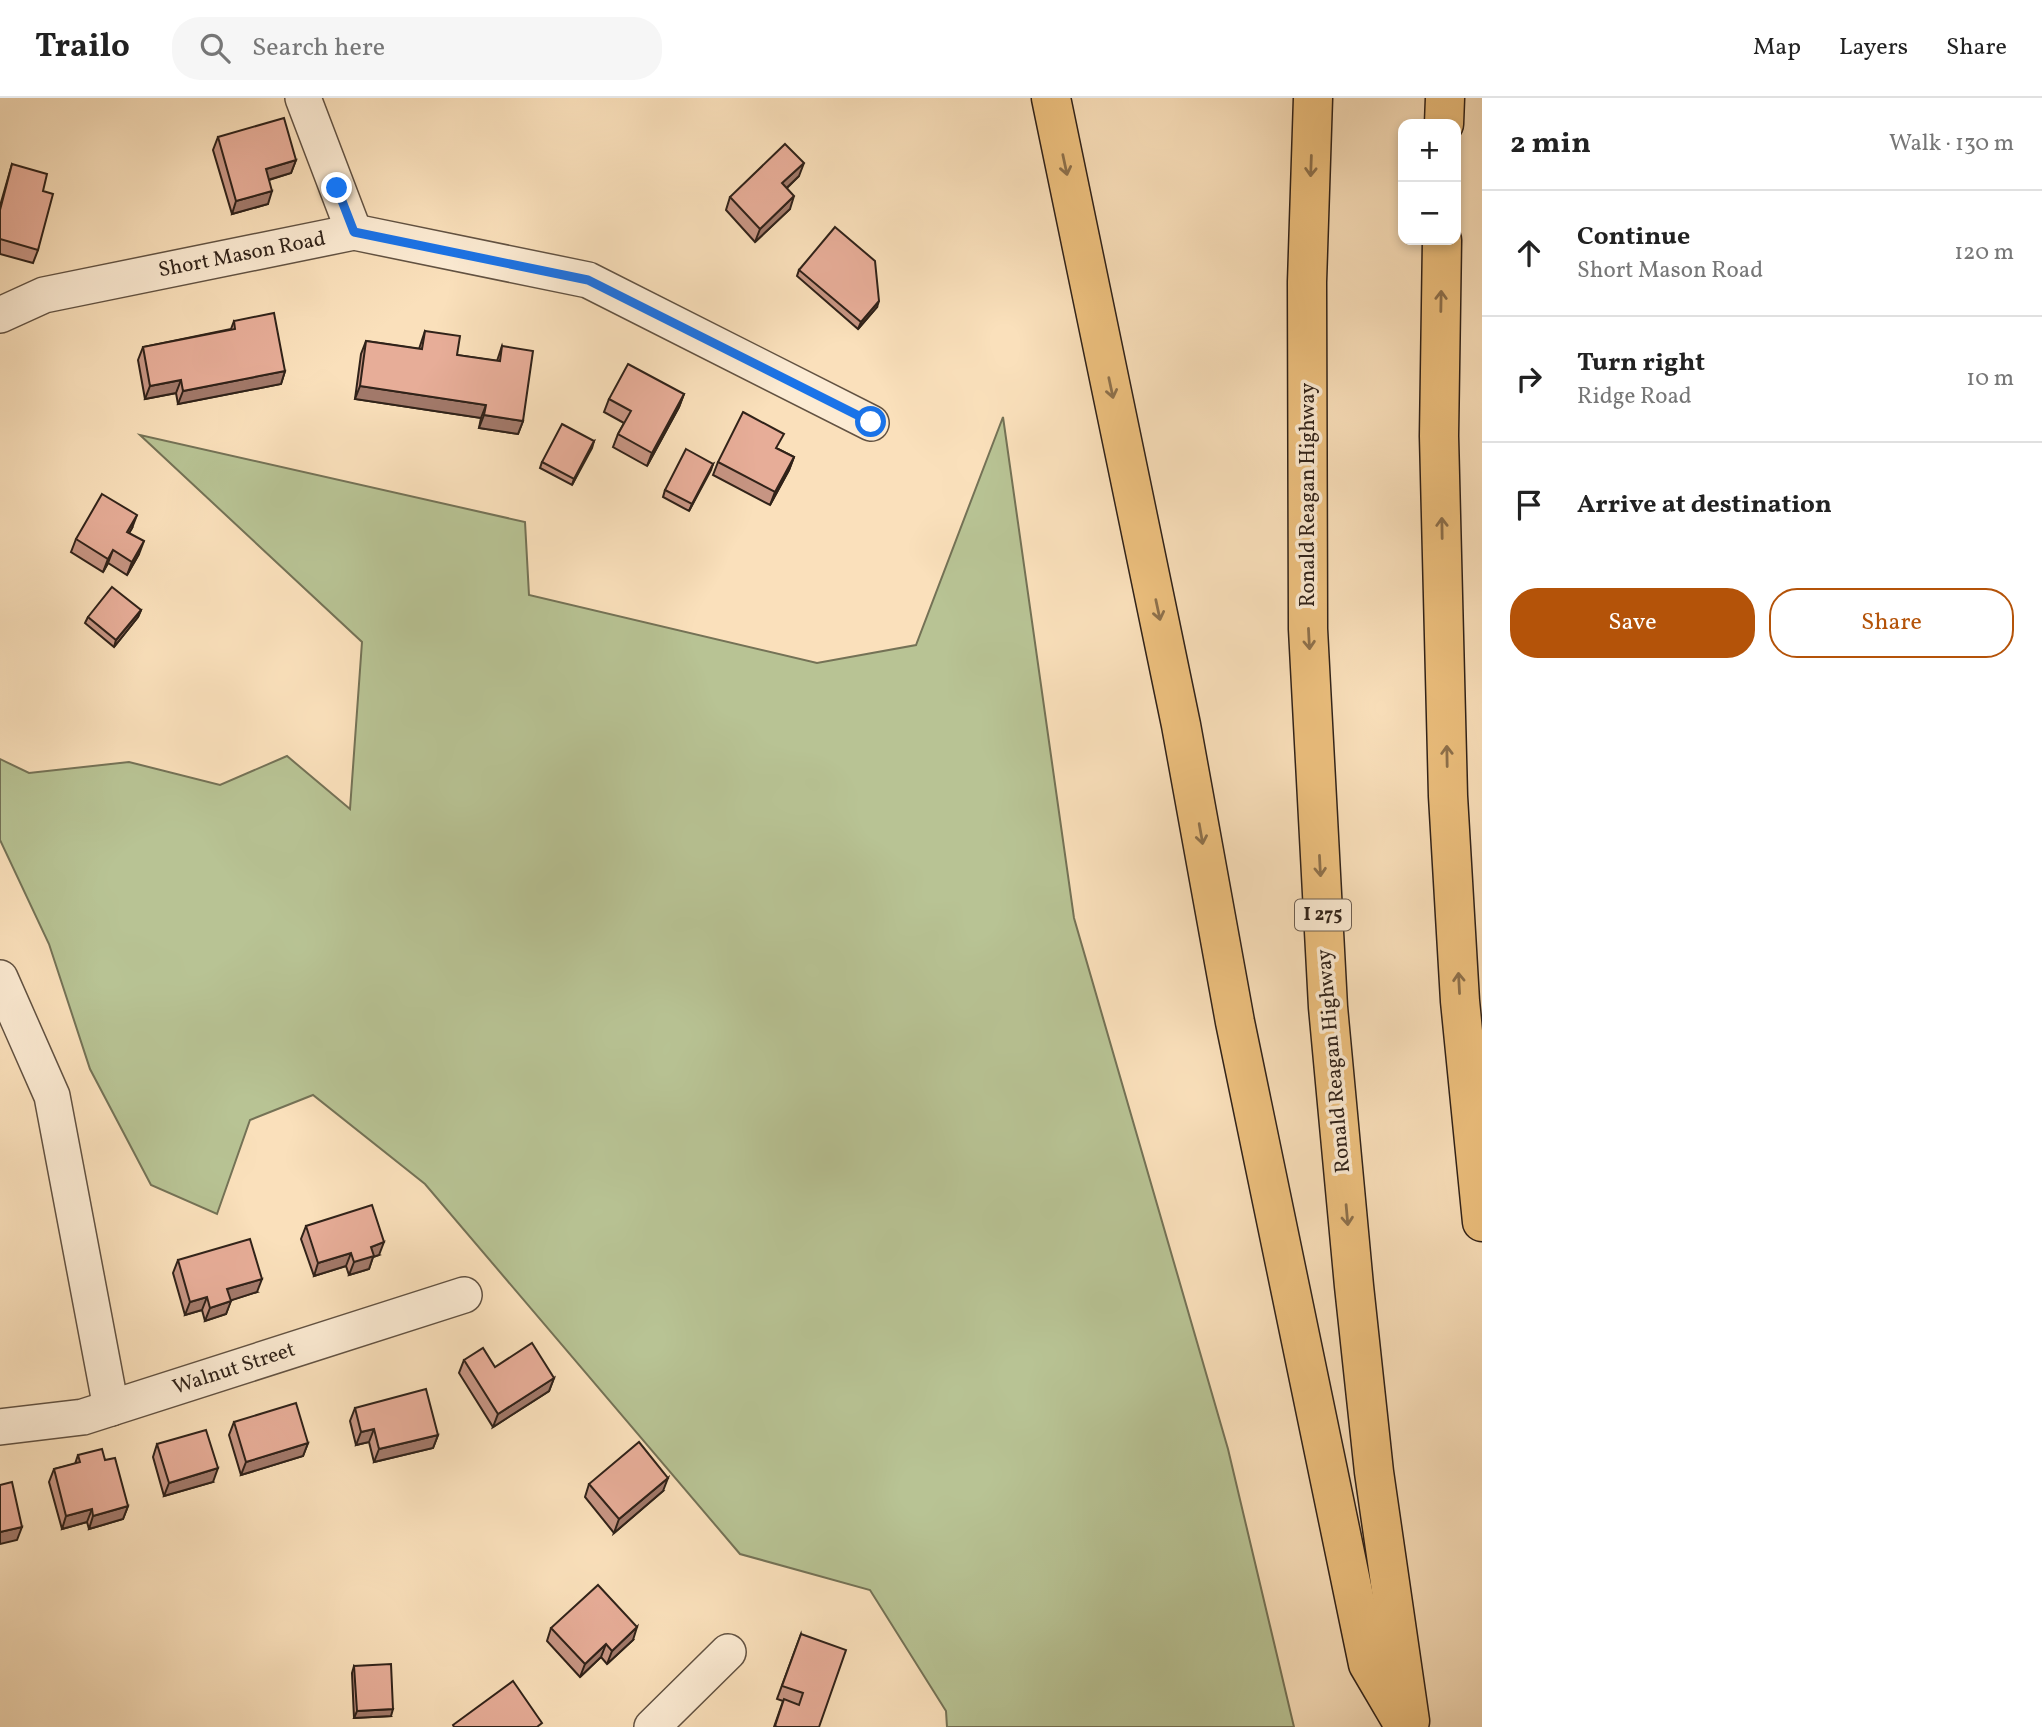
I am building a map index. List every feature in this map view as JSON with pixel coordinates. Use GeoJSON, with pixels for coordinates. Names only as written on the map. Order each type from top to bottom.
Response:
{"type":"FeatureCollection","features":[{"type":"Feature","properties":{"kind":"highway"},"geometry":{"type":"LineString","coordinates":[[1051,98],[1181,725],[1238,1035],[1368,1664],[1405,1727]]}},
{"type":"Feature","properties":{"kind":"highway","name":"Ronald Reagan Highway"},"geometry":{"type":"LineString","coordinates":[[1313,98],[1307,282],[1308,629],[1328,1007],[1374,1472],[1411,1727]]}},
{"type":"Feature","properties":{"kind":"highway"},"geometry":{"type":"LineString","coordinates":[[1444,119],[1445,98]]}},
{"type":"Feature","properties":{"kind":"highway"},"geometry":{"type":"LineString","coordinates":[[1442,245],[1439,436],[1448,796],[1460,1001],[1482,1222]]}},
{"type":"Feature","properties":{"kind":"street"},"geometry":{"type":"LineString","coordinates":[[303,98],[354,232]]}},
{"type":"Feature","properties":{"kind":"street","name":"Short Mason Road"},"geometry":{"type":"LineString","coordinates":[[0,315],[44,295],[354,232],[588,280],[871,422]]}},
{"type":"Feature","properties":{"kind":"street"},"geometry":{"type":"LineString","coordinates":[[0,978],[52,1096],[111,1408]]}},
{"type":"Feature","properties":{"kind":"street","name":"Walnut Street"},"geometry":{"type":"LineString","coordinates":[[0,1427],[83,1418],[464,1295]]}},
{"type":"Feature","properties":{"kind":"street"},"geometry":{"type":"LineString","coordinates":[[652,1727],[728,1652]]}},
{"type":"Feature","properties":{"kind":"green space"},"geometry":{"type":"Polygon","coordinates":[[[1003,417],[1074,918],[1228,1449],[1294,1727],[947,1727],[946,1711],[870,1590],[740,1554],[425,1184],[313,1095],[250,1120],[217,1214],[151,1185],[90,1069],[49,944],[0,840],[0,759],[29,773],[129,762],[220,785],[287,756],[350,809],[362,642],[140,435],[525,522],[529,595],[817,663],[916,645],[1003,417]]]}},
{"type":"Feature","properties":{"kind":"building"},"geometry":{"type":"Polygon","coordinates":[[[284,118],[296,160],[266,169],[272,191],[236,201],[218,137],[284,118]]]}},
{"type":"Feature","properties":{"kind":"building"},"geometry":{"type":"Polygon","coordinates":[[[785,144],[804,163],[782,183],[794,196],[760,229],[730,197],[785,144]]]}},
{"type":"Feature","properties":{"kind":"building"},"geometry":{"type":"Polygon","coordinates":[[[12,164],[47,174],[43,191],[53,194],[38,250],[0,239],[0,210],[12,164]]]}},
{"type":"Feature","properties":{"kind":"building"},"geometry":{"type":"Polygon","coordinates":[[[835,227],[875,261],[879,301],[861,322],[799,270],[835,227]]]}},
{"type":"Feature","properties":{"kind":"building"},"geometry":{"type":"Polygon","coordinates":[[[274,313],[285,371],[183,391],[181,380],[150,386],[143,347],[235,329],[234,321],[274,313]]]}},
{"type":"Feature","properties":{"kind":"building"},"geometry":{"type":"Polygon","coordinates":[[[425,331],[460,336],[457,355],[500,361],[502,346],[533,351],[523,421],[484,415],[486,405],[360,386],[366,341],[422,349],[425,331]]]}},
{"type":"Feature","properties":{"kind":"building"},"geometry":{"type":"Polygon","coordinates":[[[628,364],[684,394],[652,453],[618,434],[631,411],[609,399],[628,364]]]}},
{"type":"Feature","properties":{"kind":"building"},"geometry":{"type":"Polygon","coordinates":[[[743,412],[784,434],[776,448],[794,457],[775,492],[718,462],[743,412]]]}},
{"type":"Feature","properties":{"kind":"building"},"geometry":{"type":"Polygon","coordinates":[[[562,424],[594,441],[574,479],[542,462],[562,424]]]}},
{"type":"Feature","properties":{"kind":"building"},"geometry":{"type":"Polygon","coordinates":[[[686,449],[713,464],[692,504],[665,490],[686,449]]]}},
{"type":"Feature","properties":{"kind":"building"},"geometry":{"type":"Polygon","coordinates":[[[102,494],[137,515],[127,532],[144,541],[132,562],[113,550],[108,559],[76,539],[102,494]]]}},
{"type":"Feature","properties":{"kind":"building"},"geometry":{"type":"Polygon","coordinates":[[[112,587],[141,610],[116,640],[88,617],[112,587]]]}},
{"type":"Feature","properties":{"kind":"building"},"geometry":{"type":"Polygon","coordinates":[[[372,1205],[384,1242],[371,1247],[374,1256],[354,1262],[351,1253],[318,1263],[306,1226],[372,1205]]]}},
{"type":"Feature","properties":{"kind":"building"},"geometry":{"type":"Polygon","coordinates":[[[250,1239],[262,1279],[227,1289],[231,1301],[210,1308],[207,1297],[190,1302],[178,1260],[250,1239]]]}},
{"type":"Feature","properties":{"kind":"building"},"geometry":{"type":"Polygon","coordinates":[[[532,1343],[554,1378],[498,1414],[464,1360],[483,1348],[495,1367],[532,1343]]]}},
{"type":"Feature","properties":{"kind":"building"},"geometry":{"type":"Polygon","coordinates":[[[426,1389],[438,1435],[379,1449],[374,1429],[361,1432],[355,1408],[426,1389]]]}},
{"type":"Feature","properties":{"kind":"building"},"geometry":{"type":"Polygon","coordinates":[[[296,1403],[308,1443],[246,1462],[234,1422],[296,1403]]]}},
{"type":"Feature","properties":{"kind":"building"},"geometry":{"type":"Polygon","coordinates":[[[206,1430],[218,1468],[169,1483],[157,1444],[206,1430]]]}},
{"type":"Feature","properties":{"kind":"building"},"geometry":{"type":"Polygon","coordinates":[[[639,1442],[668,1478],[619,1519],[589,1484],[639,1442]]]}},
{"type":"Feature","properties":{"kind":"building"},"geometry":{"type":"Polygon","coordinates":[[[102,1449],[105,1460],[115,1458],[128,1506],[93,1516],[92,1509],[66,1516],[54,1469],[80,1462],[78,1455],[102,1449]]]}},
{"type":"Feature","properties":{"kind":"building"},"geometry":{"type":"Polygon","coordinates":[[[12,1482],[22,1527],[0,1532],[0,1485],[12,1482]]]}},
{"type":"Feature","properties":{"kind":"building"},"geometry":{"type":"Polygon","coordinates":[[[598,1585],[637,1627],[612,1651],[606,1644],[585,1664],[551,1628],[598,1585]]]}},
{"type":"Feature","properties":{"kind":"building"},"geometry":{"type":"Polygon","coordinates":[[[801,1634],[846,1650],[819,1727],[777,1727],[775,1726],[784,1699],[799,1705],[803,1693],[782,1686],[801,1634]]]}},
{"type":"Feature","properties":{"kind":"building"},"geometry":{"type":"Polygon","coordinates":[[[391,1664],[393,1709],[357,1711],[354,1666],[391,1664]]]}},
{"type":"Feature","properties":{"kind":"building"},"geometry":{"type":"Polygon","coordinates":[[[513,1681],[542,1723],[537,1727],[454,1727],[453,1725],[513,1681]]]}},
{"type":"Feature","properties":{"kind":"route"},"geometry":{"type":"LineString","coordinates":[[337,188],[354,232],[588,280],[871,422]]}}]}
